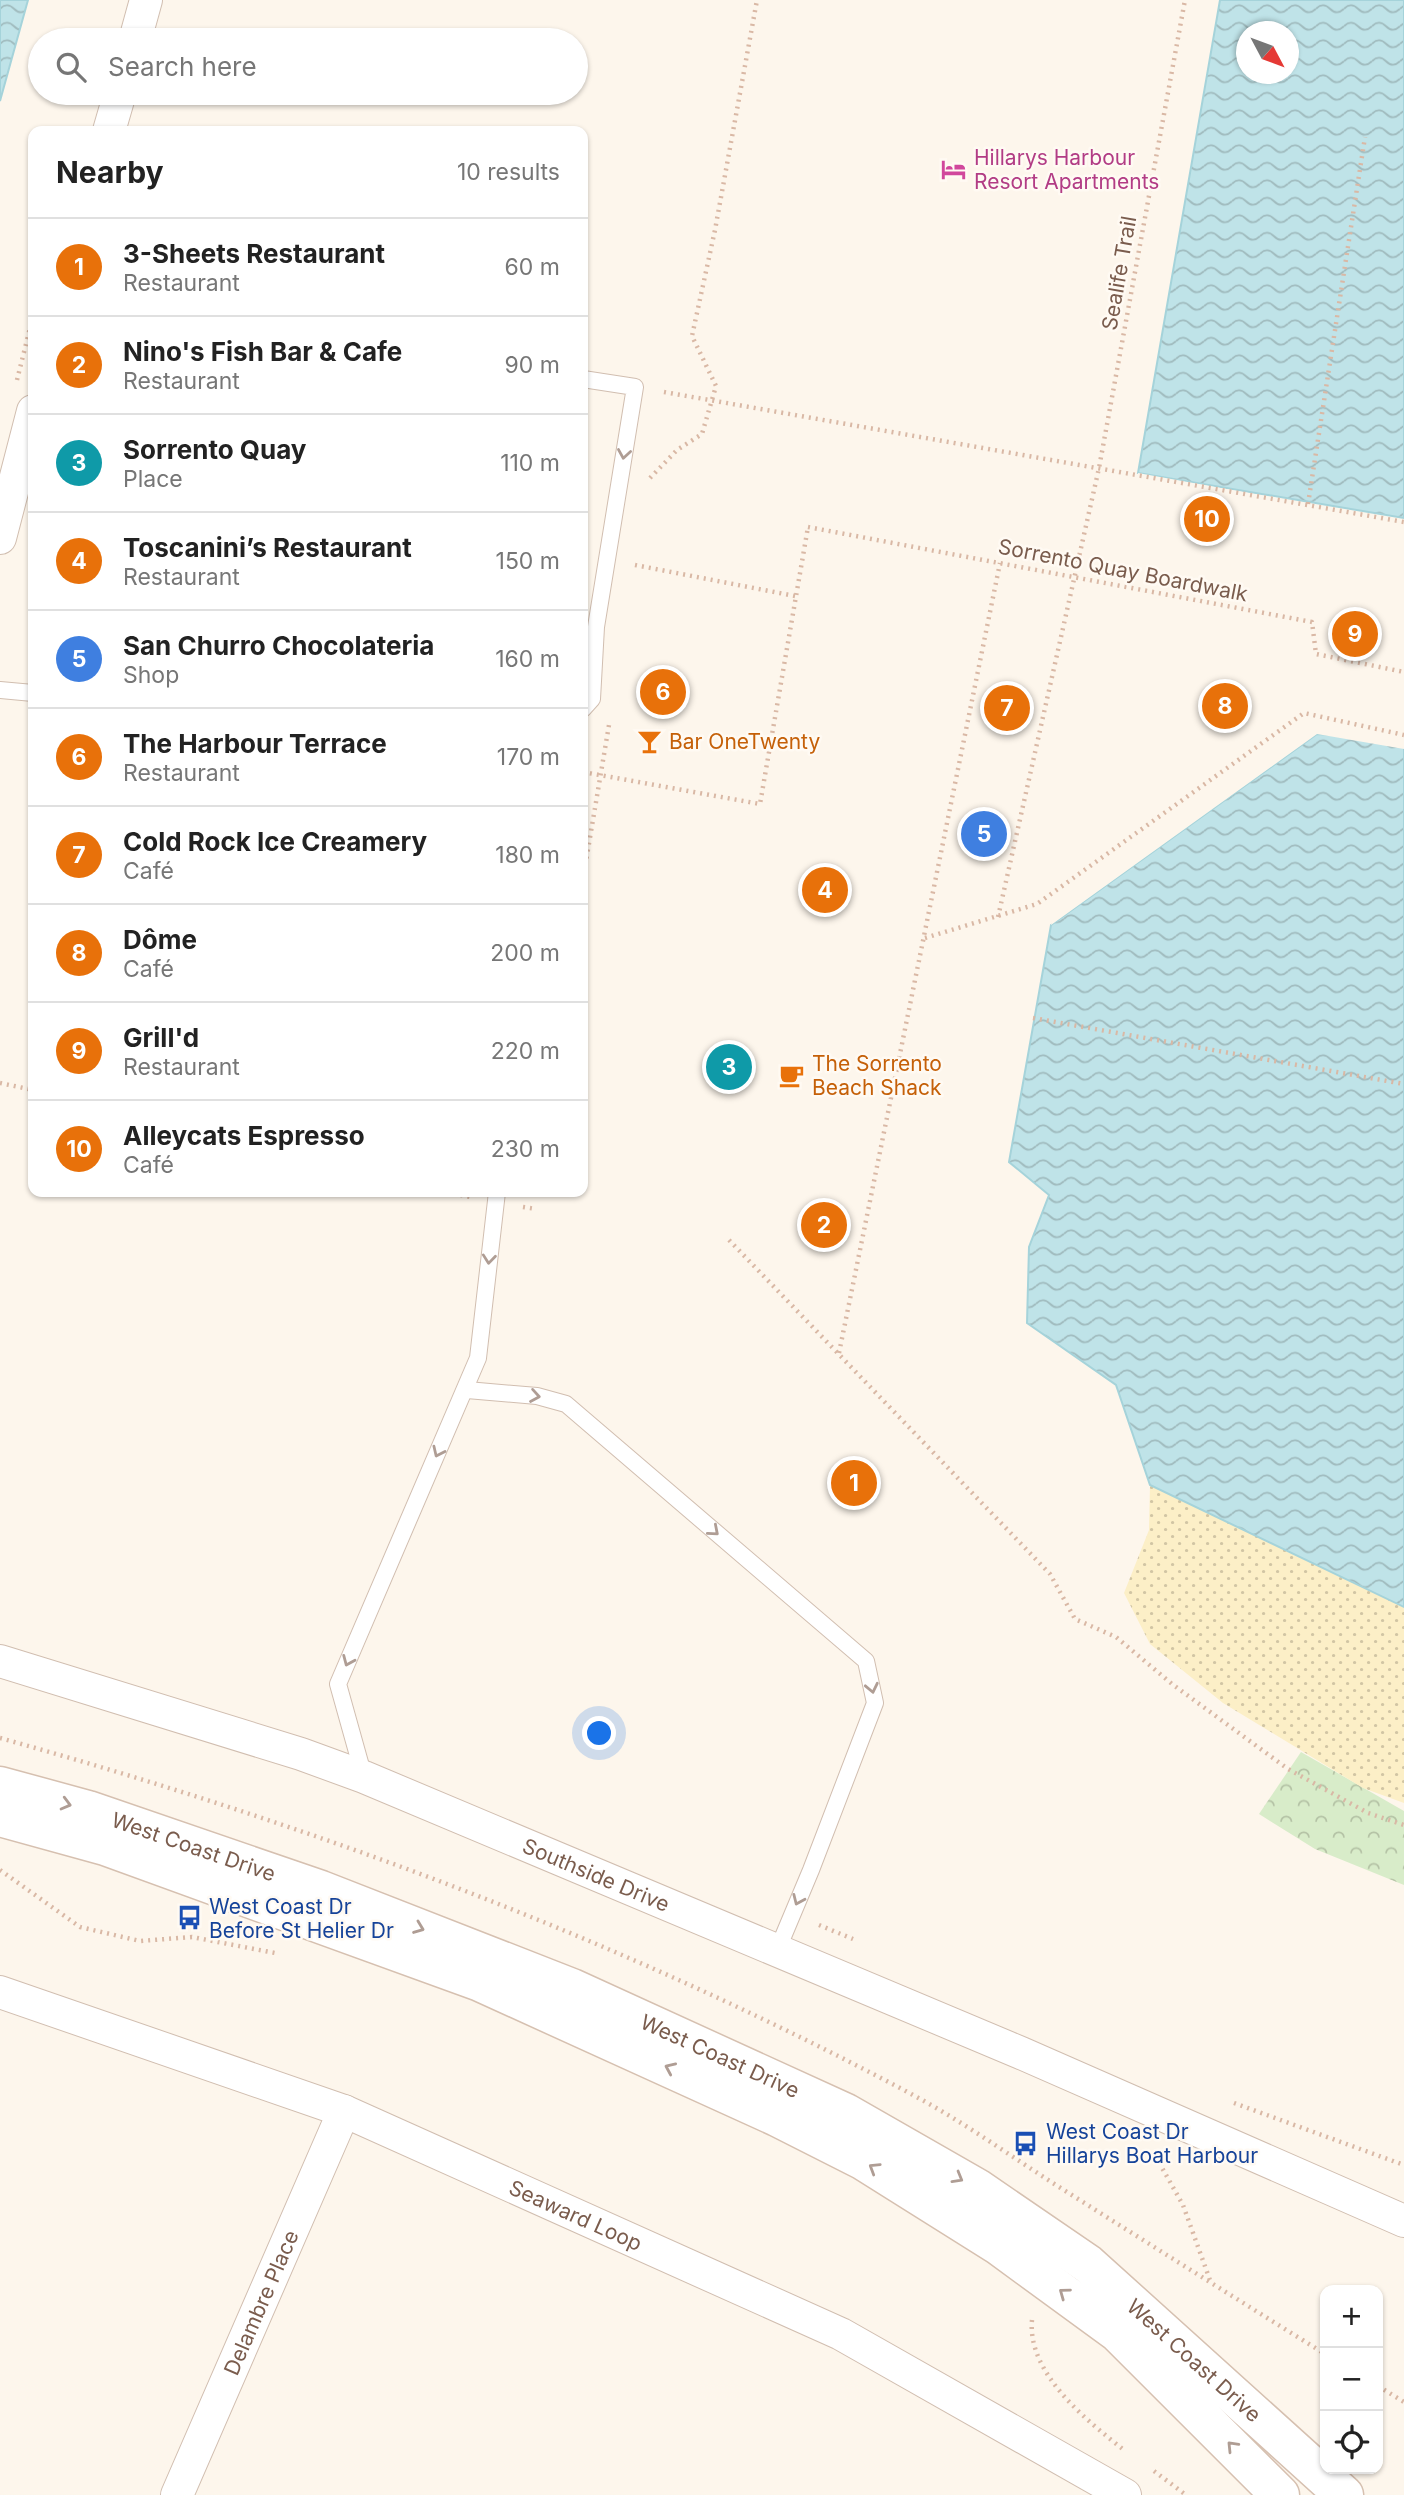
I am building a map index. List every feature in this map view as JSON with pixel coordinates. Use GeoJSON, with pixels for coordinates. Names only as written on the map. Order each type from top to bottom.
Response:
{"type":"FeatureCollection","features":[{"type":"Feature","properties":{"kind":"main road","name":"West Coast Drive"},"geometry":{"type":"LineString","coordinates":[[0,1786],[88,1810],[321,1890],[572,1988],[846,2113],[976,2188],[1088,2264],[1344,2495]]}},
{"type":"Feature","properties":{"kind":"main road","name":"West Coast Drive"},"geometry":{"type":"LineString","coordinates":[[0,1817],[105,1846],[480,1982],[777,2116],[862,2161],[999,2246],[1118,2333],[1280,2495]]}},
{"type":"Feature","properties":{"kind":"street"},"geometry":{"type":"LineString","coordinates":[[138,28],[146,0]]}},
{"type":"Feature","properties":{"kind":"street"},"geometry":{"type":"LineString","coordinates":[[110,126],[117,105]]}},
{"type":"Feature","properties":{"kind":"street"},"geometry":{"type":"LineString","coordinates":[[0,538],[28,430]]}},
{"type":"Feature","properties":{"kind":"street","name":"Southside Drive"},"geometry":{"type":"LineString","coordinates":[[3,1660],[301,1754],[363,1777],[1170,2117],[1404,2221]]}},
{"type":"Feature","properties":{"kind":"street","name":"Seaward Loop"},"geometry":{"type":"LineString","coordinates":[[0,1992],[344,2111],[841,2334],[1125,2495]]}},
{"type":"Feature","properties":{"kind":"street","name":"Delambre Place"},"geometry":{"type":"LineString","coordinates":[[177,2495],[344,2111]]}},
{"type":"Feature","properties":{"kind":"street","name":"Southside Drive"},"geometry":{"type":"LineString","coordinates":[[1170,2117],[1404,2200]]}},
{"type":"Feature","properties":{"kind":"lane"},"geometry":{"type":"LineString","coordinates":[[588,380],[635,387],[596,627],[592,699],[588,703]]}},
{"type":"Feature","properties":{"kind":"lane"},"geometry":{"type":"LineString","coordinates":[[0,690],[28,693]]}},
{"type":"Feature","properties":{"kind":"lane"},"geometry":{"type":"LineString","coordinates":[[363,1777],[338,1684],[467,1390],[478,1358],[496,1197]]}},
{"type":"Feature","properties":{"kind":"lane"},"geometry":{"type":"LineString","coordinates":[[467,1390],[537,1396],[566,1404],[866,1661],[875,1703],[777,1951]]}},
{"type":"Feature","properties":{"kind":"path"},"geometry":{"type":"LineString","coordinates":[[648,490],[650,477],[668,459],[702,434],[716,386],[692,335],[715,230],[757,0]]}},
{"type":"Feature","properties":{"kind":"path","name":"Sealife Trail"},"geometry":{"type":"LineString","coordinates":[[998,916],[1099,468],[1185,0]]}},
{"type":"Feature","properties":{"kind":"path"},"geometry":{"type":"LineString","coordinates":[[1308,504],[1365,137]]}},
{"type":"Feature","properties":{"kind":"path"},"geometry":{"type":"LineString","coordinates":[[635,387],[1404,522]]}},
{"type":"Feature","properties":{"kind":"path","name":"Sorrento Quay Boardwalk"},"geometry":{"type":"LineString","coordinates":[[795,596],[808,527],[1312,622],[1316,654],[1404,672]]}},
{"type":"Feature","properties":{"kind":"path"},"geometry":{"type":"LineString","coordinates":[[633,578],[637,553]]}},
{"type":"Feature","properties":{"kind":"path"},"geometry":{"type":"LineString","coordinates":[[588,773],[760,804],[795,596],[607,560]]}},
{"type":"Feature","properties":{"kind":"path"},"geometry":{"type":"LineString","coordinates":[[839,1354],[1000,563]]}},
{"type":"Feature","properties":{"kind":"path"},"geometry":{"type":"LineString","coordinates":[[588,848],[611,713]]}},
{"type":"Feature","properties":{"kind":"path"},"geometry":{"type":"LineString","coordinates":[[925,938],[1037,904],[1304,713],[1404,734]]}},
{"type":"Feature","properties":{"kind":"path"},"geometry":{"type":"LineString","coordinates":[[1033,1018],[1404,1084]]}},
{"type":"Feature","properties":{"kind":"path"},"geometry":{"type":"LineString","coordinates":[[0,1083],[28,1089]]}},
{"type":"Feature","properties":{"kind":"path"},"geometry":{"type":"LineString","coordinates":[[524,1207],[536,1209]]}},
{"type":"Feature","properties":{"kind":"path"},"geometry":{"type":"LineString","coordinates":[[729,1240],[1050,1573],[1075,1619],[1116,1637],[1172,1684],[1288,1769],[1368,1813],[1404,1825]]}},
{"type":"Feature","properties":{"kind":"path"},"geometry":{"type":"LineString","coordinates":[[0,1870],[80,1927],[140,1941],[192,1937],[282,1955]]}},
{"type":"Feature","properties":{"kind":"path"},"geometry":{"type":"LineString","coordinates":[[1044,2320],[1033,2312],[1031,2336],[1035,2352],[1051,2377],[1095,2425],[1132,2455]]}},
{"type":"Feature","properties":{"kind":"path"},"geometry":{"type":"LineString","coordinates":[[1383,2389],[1404,2402]]}},
{"type":"Feature","properties":{"kind":"path"},"geometry":{"type":"LineString","coordinates":[[1151,2469],[1186,2495]]}},
{"type":"Feature","properties":{"kind":"green space"},"geometry":{"type":"Polygon","coordinates":[[[1301,1752],[1404,1811],[1404,1885],[1315,1849],[1259,1814],[1301,1752]]]}},
{"type":"Feature","properties":{"kind":"sand"},"geometry":{"type":"Polygon","coordinates":[[[1150,1485],[1404,1607],[1404,1803],[1363,1788],[1223,1703],[1150,1644],[1124,1593],[1149,1530],[1150,1485]]]}},
{"type":"Feature","properties":{"kind":"water"},"geometry":{"type":"Polygon","coordinates":[[[0,0],[28,0],[0,101],[0,0]]]}},
{"type":"Feature","properties":{"kind":"water"},"geometry":{"type":"Polygon","coordinates":[[[1220,0],[1404,0],[1404,518],[1138,473],[1220,0]]]}},
{"type":"Feature","properties":{"kind":"water"},"geometry":{"type":"Polygon","coordinates":[[[1317,734],[1404,740],[1404,1607],[1150,1485],[1116,1385],[1027,1323],[1029,1247],[1049,1195],[1009,1162],[1051,925],[1317,734]]]}},
{"type":"Feature","properties":{"kind":"pier"},"geometry":{"type":"Polygon","coordinates":[[[1138,473],[1404,521],[1404,522],[1138,477],[1138,473]]]}},
{"type":"Feature","properties":{"kind":"pier"},"geometry":{"type":"Polygon","coordinates":[[[1316,731],[1404,737],[1404,749],[1317,734],[1051,925],[1052,920],[1316,731]]]}},
{"type":"Feature","properties":{"kind":"place","name":"Hillarys Harbour Resort Apartments"},"geometry":{"type":"Point","coordinates":[954,169]}},
{"type":"Feature","properties":{"kind":"place","name":"Alleycats Espresso"},"geometry":{"type":"Point","coordinates":[1207,519]}},
{"type":"Feature","properties":{"kind":"place","name":"Grill'd"},"geometry":{"type":"Point","coordinates":[1355,634]}},
{"type":"Feature","properties":{"kind":"place","name":"The Harbour Terrace"},"geometry":{"type":"Point","coordinates":[663,692]}},
{"type":"Feature","properties":{"kind":"place","name":"Dôme"},"geometry":{"type":"Point","coordinates":[1225,706]}},
{"type":"Feature","properties":{"kind":"place","name":"Cold Rock Ice Creamery"},"geometry":{"type":"Point","coordinates":[1007,708]}},
{"type":"Feature","properties":{"kind":"place","name":"Bar OneTwenty"},"geometry":{"type":"Point","coordinates":[649,741]}},
{"type":"Feature","properties":{"kind":"place","name":"San Churro Chocolateria"},"geometry":{"type":"Point","coordinates":[984,834]}},
{"type":"Feature","properties":{"kind":"place","name":"Toscanini’s Restaurant"},"geometry":{"type":"Point","coordinates":[825,890]}},
{"type":"Feature","properties":{"kind":"place","name":"Sorrento Quay"},"geometry":{"type":"Point","coordinates":[729,1067]}},
{"type":"Feature","properties":{"kind":"place","name":"The Sorrento Beach Shack"},"geometry":{"type":"Point","coordinates":[792,1075]}},
{"type":"Feature","properties":{"kind":"place","name":"Nino's Fish Bar & Cafe"},"geometry":{"type":"Point","coordinates":[824,1225]}},
{"type":"Feature","properties":{"kind":"place","name":"3-Sheets Restaurant"},"geometry":{"type":"Point","coordinates":[854,1483]}},
{"type":"Feature","properties":{"kind":"place","name":"West Coast Dr Before St Helier Dr"},"geometry":{"type":"Point","coordinates":[189,1918]}},
{"type":"Feature","properties":{"kind":"place","name":"West Coast Dr Hillarys Boat Harbour"},"geometry":{"type":"Point","coordinates":[1026,2143]}}]}
